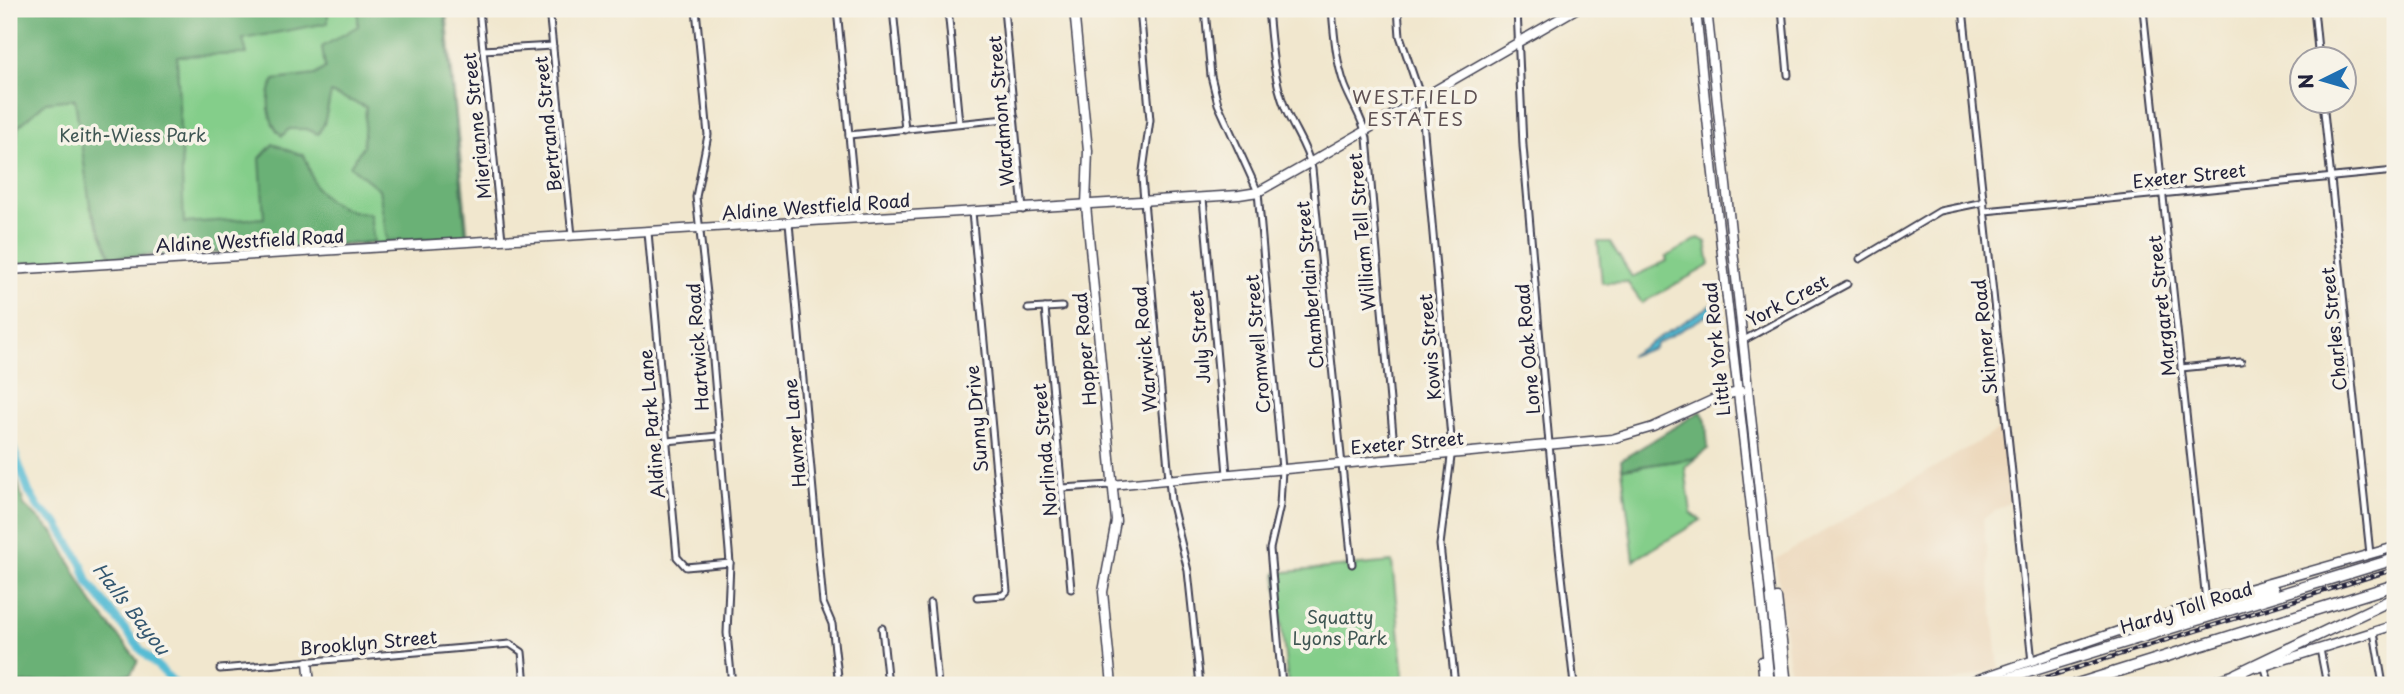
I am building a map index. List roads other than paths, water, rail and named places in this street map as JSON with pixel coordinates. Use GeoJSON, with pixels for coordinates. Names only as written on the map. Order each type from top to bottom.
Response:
{"type":"FeatureCollection","features":[{"type":"Feature","properties":{"kind":"highway"},"geometry":{"type":"LineString","coordinates":[[2124,630],[2140,629],[2374,560],[2395,558]]}},
{"type":"Feature","properties":{"kind":"highway","name":"Hardy Toll Road"},"geometry":{"type":"LineString","coordinates":[[1986,685],[2395,558]]}},
{"type":"Feature","properties":{"kind":"highway"},"geometry":{"type":"LineString","coordinates":[[2074,685],[2395,585]]}},
{"type":"Feature","properties":{"kind":"highway"},"geometry":{"type":"LineString","coordinates":[[2236,674],[2395,598]]}},
{"type":"Feature","properties":{"kind":"main road","name":"Hopper Road"},"geometry":{"type":"LineString","coordinates":[[1074,9],[1088,151],[1087,205],[1115,540],[1103,592],[1112,685]]}},
{"type":"Feature","properties":{"kind":"main road","name":"Aldine Westfield Road"},"geometry":{"type":"LineString","coordinates":[[10,270],[1023,210],[1258,192],[1576,9]]}},
{"type":"Feature","properties":{"kind":"main road","name":"Little York Road"},"geometry":{"type":"LineString","coordinates":[[1696,9],[1744,457],[1759,566],[1765,577],[1780,685]]}},
{"type":"Feature","properties":{"kind":"main road","name":"Little York Road"},"geometry":{"type":"LineString","coordinates":[[1707,9],[1746,390],[1769,565],[1765,577],[1769,685]]}},
{"type":"Feature","properties":{"kind":"main road"},"geometry":{"type":"LineString","coordinates":[[1712,172],[1723,170]]}},
{"type":"Feature","properties":{"kind":"main road","name":"Exeter Street"},"geometry":{"type":"LineString","coordinates":[[1111,485],[1549,445],[1630,435],[1718,397],[1746,390]]}},
{"type":"Feature","properties":{"kind":"main road"},"geometry":{"type":"LineString","coordinates":[[1744,457],[1755,455]]}},
{"type":"Feature","properties":{"kind":"main road"},"geometry":{"type":"LineString","coordinates":[[1961,685],[2206,601],[2395,547]]}},
{"type":"Feature","properties":{"kind":"main road"},"geometry":{"type":"LineString","coordinates":[[1759,566],[1769,565]]}},
{"type":"Feature","properties":{"kind":"main road"},"geometry":{"type":"LineString","coordinates":[[1764,685],[1765,577]]}},
{"type":"Feature","properties":{"kind":"main road"},"geometry":{"type":"LineString","coordinates":[[1765,577],[1776,594],[1787,685]]}},
{"type":"Feature","properties":{"kind":"main road"},"geometry":{"type":"LineString","coordinates":[[2202,685],[2395,625]]}},
{"type":"Feature","properties":{"kind":"main road"},"geometry":{"type":"LineString","coordinates":[[308,662],[310,685]]}},
{"type":"Feature","properties":{"kind":"street","name":"Mierianne Street"},"geometry":{"type":"LineString","coordinates":[[479,9],[502,240]]}},
{"type":"Feature","properties":{"kind":"street","name":"Bertrand Street"},"geometry":{"type":"LineString","coordinates":[[550,9],[572,236]]}},
{"type":"Feature","properties":{"kind":"street","name":"Hartwick Road"},"geometry":{"type":"LineString","coordinates":[[696,9],[709,135],[706,159],[696,189],[730,563],[727,633],[732,685]]}},
{"type":"Feature","properties":{"kind":"street"},"geometry":{"type":"LineString","coordinates":[[837,9],[857,219]]}},
{"type":"Feature","properties":{"kind":"street"},"geometry":{"type":"LineString","coordinates":[[893,9],[905,130]]}},
{"type":"Feature","properties":{"kind":"street"},"geometry":{"type":"LineString","coordinates":[[948,9],[959,124]]}},
{"type":"Feature","properties":{"kind":"street","name":"Wardmont Street"},"geometry":{"type":"LineString","coordinates":[[1004,9],[1023,210]]}},
{"type":"Feature","properties":{"kind":"street","name":"Warwick Road"},"geometry":{"type":"LineString","coordinates":[[1140,9],[1150,120],[1143,178],[1145,201],[1170,479],[1188,571],[1200,685]]}},
{"type":"Feature","properties":{"kind":"street","name":"Cromwell Street"},"geometry":{"type":"LineString","coordinates":[[1205,9],[1212,76],[1218,104],[1258,192],[1282,469],[1280,505],[1270,549],[1282,685]]}},
{"type":"Feature","properties":{"kind":"street","name":"Chamberlain Street"},"geometry":{"type":"LineString","coordinates":[[1268,9],[1273,55],[1285,106],[1311,162],[1339,464],[1352,564]]}},
{"type":"Feature","properties":{"kind":"street","name":"William Tell Street"},"geometry":{"type":"LineString","coordinates":[[1332,9],[1335,45],[1345,85],[1365,131],[1395,458]]}},
{"type":"Feature","properties":{"kind":"street","name":"Kowis Street"},"geometry":{"type":"LineString","coordinates":[[1398,9],[1401,36],[1421,98],[1453,454],[1440,545],[1455,685]]}},
{"type":"Feature","properties":{"kind":"street","name":"Lone Oak Road"},"geometry":{"type":"LineString","coordinates":[[1517,9],[1523,146],[1549,445],[1574,685]]}},
{"type":"Feature","properties":{"kind":"street"},"geometry":{"type":"LineString","coordinates":[[1782,9],[1788,75]]}},
{"type":"Feature","properties":{"kind":"street","name":"Skinner Road"},"geometry":{"type":"LineString","coordinates":[[1963,9],[2032,662]]}},
{"type":"Feature","properties":{"kind":"street","name":"Margaret Street"},"geometry":{"type":"LineString","coordinates":[[2143,9],[2206,601]]}},
{"type":"Feature","properties":{"kind":"street"},"geometry":{"type":"LineString","coordinates":[[2314,9],[2318,46]]}},
{"type":"Feature","properties":{"kind":"street"},"geometry":{"type":"LineString","coordinates":[[483,50],[553,46]]}},
{"type":"Feature","properties":{"kind":"street","name":"Charles Street"},"geometry":{"type":"LineString","coordinates":[[2325,116],[2370,554]]}},
{"type":"Feature","properties":{"kind":"street"},"geometry":{"type":"LineString","coordinates":[[849,135],[1015,118]]}},
{"type":"Feature","properties":{"kind":"street","name":"Exeter Street"},"geometry":{"type":"LineString","coordinates":[[1985,211],[2395,171]]}},
{"type":"Feature","properties":{"kind":"street","name":"July Street"},"geometry":{"type":"LineString","coordinates":[[1203,198],[1227,474]]}},
{"type":"Feature","properties":{"kind":"street"},"geometry":{"type":"LineString","coordinates":[[1860,259],[1945,209],[1984,202]]}},
{"type":"Feature","properties":{"kind":"street","name":"Sunny Drive"},"geometry":{"type":"LineString","coordinates":[[972,212],[1007,591],[1004,595],[977,597]]}},
{"type":"Feature","properties":{"kind":"street","name":"Havner Lane"},"geometry":{"type":"LineString","coordinates":[[789,223],[823,603],[834,638],[839,685]]}},
{"type":"Feature","properties":{"kind":"street","name":"Aldine Park Lane"},"geometry":{"type":"LineString","coordinates":[[648,232],[679,561],[686,567],[730,563]]}},
{"type":"Feature","properties":{"kind":"street","name":"York Crest"},"geometry":{"type":"LineString","coordinates":[[1741,341],[1847,284]]}},
{"type":"Feature","properties":{"kind":"street"},"geometry":{"type":"LineString","coordinates":[[1028,309],[1062,307]]}},
{"type":"Feature","properties":{"kind":"street","name":"Norlinda Street"},"geometry":{"type":"LineString","coordinates":[[1045,308],[1071,589]]}},
{"type":"Feature","properties":{"kind":"street"},"geometry":{"type":"LineString","coordinates":[[2181,368],[2241,362]]}},
{"type":"Feature","properties":{"kind":"street"},"geometry":{"type":"LineString","coordinates":[[667,441],[718,436]]}},
{"type":"Feature","properties":{"kind":"street","name":"Exeter Street"},"geometry":{"type":"LineString","coordinates":[[1062,488],[1111,485]]}},
{"type":"Feature","properties":{"kind":"street"},"geometry":{"type":"LineString","coordinates":[[930,603],[938,685]]}},
{"type":"Feature","properties":{"kind":"street"},"geometry":{"type":"LineString","coordinates":[[882,628],[888,685]]}},
{"type":"Feature","properties":{"kind":"street"},"geometry":{"type":"LineString","coordinates":[[2374,632],[2383,685]]}},
{"type":"Feature","properties":{"kind":"street","name":"Brooklyn Street"},"geometry":{"type":"LineString","coordinates":[[220,669],[510,644],[518,646],[522,652],[525,685]]}},
{"type":"Feature","properties":{"kind":"street"},"geometry":{"type":"LineString","coordinates":[[2320,649],[2327,685]]}},
{"type":"Feature","properties":{"kind":"street"},"geometry":{"type":"LineString","coordinates":[[2264,666],[2270,685]]}},
{"type":"Feature","properties":{"kind":"water"},"geometry":{"type":"Polygon","coordinates":[[[1715,303],[1719,304],[1718,309],[1656,344],[1654,348],[1629,356],[1715,303]]]}},
{"type":"Feature","properties":{"kind":"waterway","name":"Halls Bayou"},"geometry":{"type":"LineString","coordinates":[[9,437],[29,492],[40,510],[57,523],[82,564],[88,582],[141,650],[177,685]]}},
{"type":"Feature","properties":{"kind":"railway"},"geometry":{"type":"LineString","coordinates":[[2021,685],[2395,569]]}},
{"type":"Feature","properties":{"kind":"district","name":"WESTFIELD ESTATES"},"geometry":{"type":"Point","coordinates":[1416,107]}},
{"type":"Feature","properties":{"kind":"park label","name":"Keith-Wiess Park"},"geometry":{"type":"Point","coordinates":[133,134]}},
{"type":"Feature","properties":{"kind":"park label","name":"Squatty Lyons Park"},"geometry":{"type":"Point","coordinates":[1340,626]}}]}
